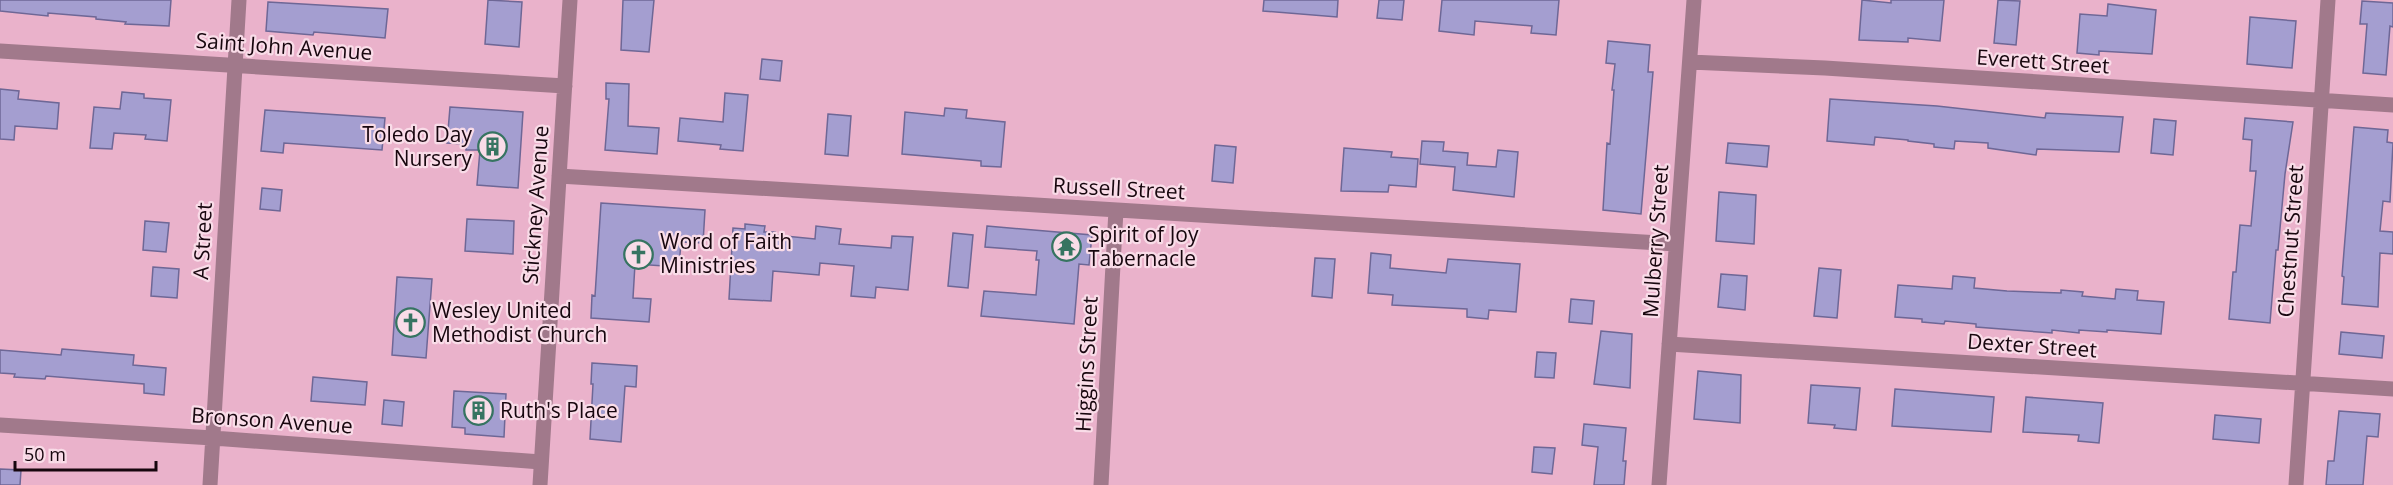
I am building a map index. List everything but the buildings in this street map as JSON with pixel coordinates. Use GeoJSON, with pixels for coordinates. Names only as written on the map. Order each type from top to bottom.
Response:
{"type":"FeatureCollection","features":[{"type":"Feature","properties":{"kind":"street","name":"A Street"},"geometry":{"type":"LineString","coordinates":[[210,485],[239,0]]}},
{"type":"Feature","properties":{"kind":"street","name":"Stickney Avenue"},"geometry":{"type":"LineString","coordinates":[[540,485],[570,0]]}},
{"type":"Feature","properties":{"kind":"street","name":"Mulberry Street"},"geometry":{"type":"LineString","coordinates":[[1659,485],[1695,0]]}},
{"type":"Feature","properties":{"kind":"street","name":"Chestnut Street"},"geometry":{"type":"LineString","coordinates":[[2296,485],[2328,0]]}},
{"type":"Feature","properties":{"kind":"street","name":"Saint John Avenue"},"geometry":{"type":"LineString","coordinates":[[0,51],[565,86]]}},
{"type":"Feature","properties":{"kind":"street","name":"Everett Street"},"geometry":{"type":"LineString","coordinates":[[1690,62],[1826,68],[2393,105]]}},
{"type":"Feature","properties":{"kind":"street","name":"Russell Street"},"geometry":{"type":"LineString","coordinates":[[559,176],[1676,244]]}},
{"type":"Feature","properties":{"kind":"street","name":"Higgins Street"},"geometry":{"type":"LineString","coordinates":[[1101,485],[1116,210]]}},
{"type":"Feature","properties":{"kind":"street","name":"Dexter Street"},"geometry":{"type":"LineString","coordinates":[[1669,344],[2393,389]]}},
{"type":"Feature","properties":{"kind":"street","name":"Bronson Avenue"},"geometry":{"type":"LineString","coordinates":[[0,425],[541,462]]}},
{"type":"Feature","properties":{"kind":"place","name":"Toledo Day Nursery"},"geometry":{"type":"Point","coordinates":[493,147]}},
{"type":"Feature","properties":{"kind":"place","name":"Spirit of Joy Tabernacle"},"geometry":{"type":"Point","coordinates":[1067,247]}},
{"type":"Feature","properties":{"kind":"place","name":"Word of Faith Ministries"},"geometry":{"type":"Point","coordinates":[639,254]}},
{"type":"Feature","properties":{"kind":"place","name":"Wesley United Methodist Church"},"geometry":{"type":"Point","coordinates":[411,323]}},
{"type":"Feature","properties":{"kind":"place","name":"Ruth's Place"},"geometry":{"type":"Point","coordinates":[479,411]}}]}
